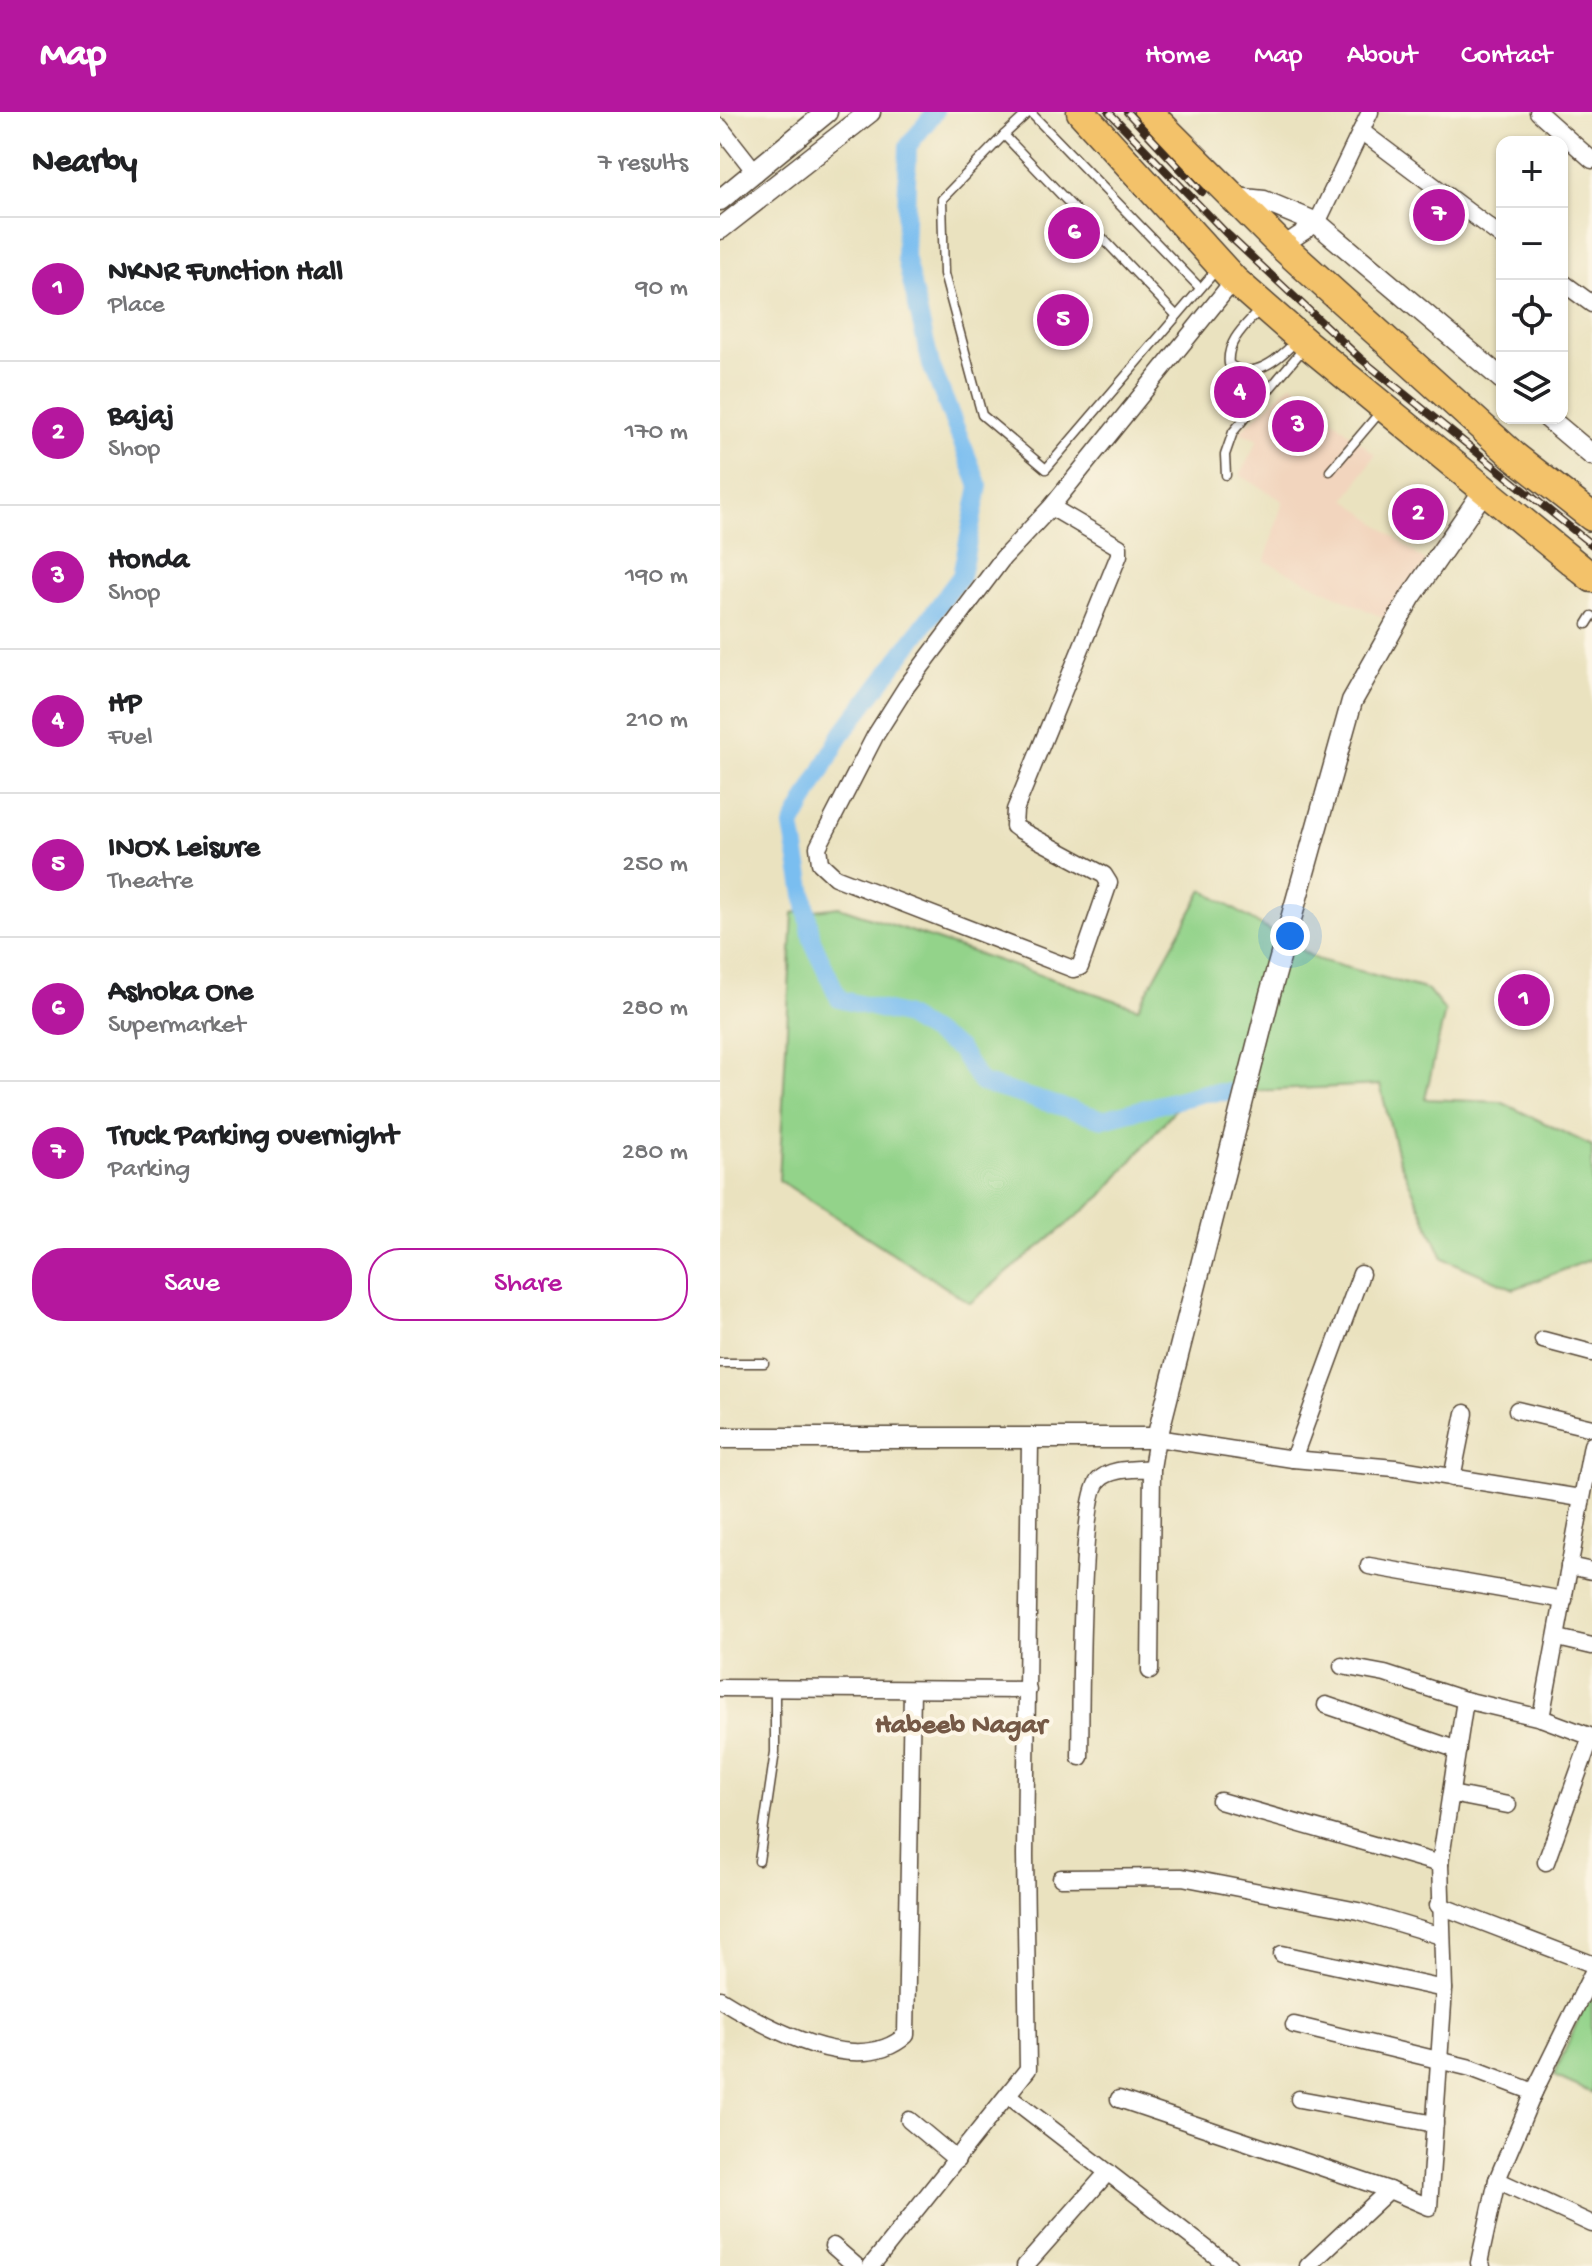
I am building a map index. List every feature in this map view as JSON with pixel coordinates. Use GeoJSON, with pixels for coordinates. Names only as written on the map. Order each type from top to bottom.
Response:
{"type":"FeatureCollection","features":[{"type":"Feature","properties":{"kind":"highway"},"geometry":{"type":"LineString","coordinates":[[1081,112],[1263,306],[1592,578]]}},
{"type":"Feature","properties":{"kind":"highway"},"geometry":{"type":"LineString","coordinates":[[1148,112],[1282,246],[1514,456],[1592,517]]}},
{"type":"Feature","properties":{"kind":"street"},"geometry":{"type":"LineString","coordinates":[[720,200],[827,112]]}},
{"type":"Feature","properties":{"kind":"street"},"geometry":{"type":"LineString","coordinates":[[720,229],[870,112]]}},
{"type":"Feature","properties":{"kind":"street"},"geometry":{"type":"LineString","coordinates":[[1282,246],[1317,223],[1370,112]]}},
{"type":"Feature","properties":{"kind":"street"},"geometry":{"type":"LineString","coordinates":[[1538,112],[1592,160]]}},
{"type":"Feature","properties":{"kind":"street"},"geometry":{"type":"LineString","coordinates":[[720,127],[756,173]]}},
{"type":"Feature","properties":{"kind":"street"},"geometry":{"type":"LineString","coordinates":[[1361,131],[1496,232]]}},
{"type":"Feature","properties":{"kind":"street"},"geometry":{"type":"LineString","coordinates":[[1235,198],[1264,201],[1317,223],[1496,374]]}},
{"type":"Feature","properties":{"kind":"street"},"geometry":{"type":"LineString","coordinates":[[1051,507],[1119,547],[1119,555],[1015,810],[1014,826],[1104,875],[1109,883],[1080,967],[1073,969],[835,877],[820,863],[818,847],[875,736],[906,687],[1003,558],[1051,507],[1228,272]]}},
{"type":"Feature","properties":{"kind":"street"},"geometry":{"type":"LineString","coordinates":[[1568,286],[1592,304]]}},
{"type":"Feature","properties":{"kind":"street"},"geometry":{"type":"LineString","coordinates":[[1555,424],[1592,455]]}},
{"type":"Feature","properties":{"kind":"street"},"geometry":{"type":"LineString","coordinates":[[1150,1671],[1152,1468],[1157,1438],[1270,994],[1352,701],[1410,598],[1485,489]]}},
{"type":"Feature","properties":{"kind":"street"},"geometry":{"type":"LineString","coordinates":[[1293,1459],[1361,1274]]}},
{"type":"Feature","properties":{"kind":"street"},"geometry":{"type":"LineString","coordinates":[[1543,1340],[1592,1353]]}},
{"type":"Feature","properties":{"kind":"street"},"geometry":{"type":"LineString","coordinates":[[1517,1410],[1592,1428]]}},
{"type":"Feature","properties":{"kind":"street"},"geometry":{"type":"LineString","coordinates":[[1452,1478],[1465,1413]]}},
{"type":"Feature","properties":{"kind":"street"},"geometry":{"type":"LineString","coordinates":[[720,1438],[1030,1441],[1157,1438],[1580,1498]]}},
{"type":"Feature","properties":{"kind":"street"},"geometry":{"type":"LineString","coordinates":[[871,2266],[1028,2069],[1025,1855],[1030,1441]]}},
{"type":"Feature","properties":{"kind":"street"},"geometry":{"type":"LineString","coordinates":[[1541,1718],[1592,1445]]}},
{"type":"Feature","properties":{"kind":"street"},"geometry":{"type":"LineString","coordinates":[[1080,1757],[1086,1559],[1093,1488],[1098,1480],[1118,1471],[1152,1468]]}},
{"type":"Feature","properties":{"kind":"street"},"geometry":{"type":"LineString","coordinates":[[1369,1566],[1564,1600]]}},
{"type":"Feature","properties":{"kind":"street"},"geometry":{"type":"LineString","coordinates":[[1569,1566],[1592,1571]]}},
{"type":"Feature","properties":{"kind":"street"},"geometry":{"type":"LineString","coordinates":[[1558,1638],[1592,1646]]}},
{"type":"Feature","properties":{"kind":"street"},"geometry":{"type":"LineString","coordinates":[[1342,1666],[1397,1677],[1465,1700],[1541,1718],[1591,1737],[1546,1862]]}},
{"type":"Feature","properties":{"kind":"street"},"geometry":{"type":"LineString","coordinates":[[720,1688],[1028,1690]]}},
{"type":"Feature","properties":{"kind":"street"},"geometry":{"type":"LineString","coordinates":[[720,1999],[831,2052],[867,2053],[894,2046],[906,2035],[912,1690]]}},
{"type":"Feature","properties":{"kind":"street"},"geometry":{"type":"LineString","coordinates":[[1119,2099],[1389,2190],[1429,2207],[1444,1989],[1438,1905],[1440,1864],[1465,1700]]}},
{"type":"Feature","properties":{"kind":"street"},"geometry":{"type":"LineString","coordinates":[[1326,1705],[1458,1750]]}},
{"type":"Feature","properties":{"kind":"street"},"geometry":{"type":"LineString","coordinates":[[1451,1794],[1508,1805]]}},
{"type":"Feature","properties":{"kind":"street"},"geometry":{"type":"LineString","coordinates":[[1220,1801],[1440,1864]]}},
{"type":"Feature","properties":{"kind":"street"},"geometry":{"type":"LineString","coordinates":[[1061,1878],[1182,1877],[1358,1911],[1441,1936]]}},
{"type":"Feature","properties":{"kind":"street"},"geometry":{"type":"LineString","coordinates":[[1438,1905],[1592,1964]]}},
{"type":"Feature","properties":{"kind":"street"},"geometry":{"type":"LineString","coordinates":[[1282,1954],[1444,1989]]}},
{"type":"Feature","properties":{"kind":"street"},"geometry":{"type":"LineString","coordinates":[[1479,2265],[1497,2180],[1534,2092],[1592,1974]]}},
{"type":"Feature","properties":{"kind":"street"},"geometry":{"type":"LineString","coordinates":[[1294,2025],[1437,2059],[1534,2092]]}},
{"type":"Feature","properties":{"kind":"street"},"geometry":{"type":"LineString","coordinates":[[1009,2096],[1229,2266]]}},
{"type":"Feature","properties":{"kind":"street"},"geometry":{"type":"LineString","coordinates":[[1299,2099],[1435,2124]]}},
{"type":"Feature","properties":{"kind":"street"},"geometry":{"type":"LineString","coordinates":[[909,2120],[957,2160]]}},
{"type":"Feature","properties":{"kind":"street"},"geometry":{"type":"LineString","coordinates":[[1025,2266],[1108,2172]]}},
{"type":"Feature","properties":{"kind":"street"},"geometry":{"type":"LineString","coordinates":[[1497,2180],[1592,2224]]}},
{"type":"Feature","properties":{"kind":"street"},"geometry":{"type":"LineString","coordinates":[[1308,2266],[1389,2190]]}},
{"type":"Feature","properties":{"kind":"street"},"geometry":{"type":"LineString","coordinates":[[833,2246],[856,2266]]}},
{"type":"Feature","properties":{"kind":"lane"},"geometry":{"type":"LineString","coordinates":[[1200,288],[1029,112],[942,199],[944,274],[982,415],[1046,469],[1200,288],[1228,272]]}},
{"type":"Feature","properties":{"kind":"lane"},"geometry":{"type":"LineString","coordinates":[[1004,135],[1176,315]]}},
{"type":"Feature","properties":{"kind":"lane"},"geometry":{"type":"LineString","coordinates":[[1263,306],[1233,341],[1228,354],[1229,364],[1237,371],[1251,372],[1303,341]]}},
{"type":"Feature","properties":{"kind":"lane"},"geometry":{"type":"LineString","coordinates":[[1226,475],[1225,455],[1233,432],[1303,341]]}},
{"type":"Feature","properties":{"kind":"lane"},"geometry":{"type":"LineString","coordinates":[[1330,471],[1384,407]]}},
{"type":"Feature","properties":{"kind":"lane"},"geometry":{"type":"LineString","coordinates":[[720,1363],[764,1363]]}},
{"type":"Feature","properties":{"kind":"lane"},"geometry":{"type":"LineString","coordinates":[[759,1861],[775,1752],[775,1689]]}},
{"type":"Feature","properties":{"kind":"shaded area"},"geometry":{"type":"Polygon","coordinates":[[[1292,384],[1375,455],[1346,499],[1426,562],[1387,620],[1265,561],[1283,501],[1240,475],[1258,440],[1239,432],[1292,384]]]}},
{"type":"Feature","properties":{"kind":"green space"},"geometry":{"type":"Polygon","coordinates":[[[1203,890],[1316,959],[1428,990],[1445,1011],[1425,1099],[1501,1102],[1592,1146],[1592,1259],[1514,1289],[1443,1258],[1399,1160],[1380,1085],[1188,1094],[1102,1196],[970,1303],[779,1180],[793,913],[839,907],[1138,1008],[1203,890]]]}},
{"type":"Feature","properties":{"kind":"green space"},"geometry":{"type":"Polygon","coordinates":[[[1592,1987],[1592,2093],[1554,2076],[1592,1987]]]}},
{"type":"Feature","properties":{"kind":"waterway"},"geometry":{"type":"LineString","coordinates":[[935,112],[908,146],[905,256],[931,365],[979,486],[961,576],[841,735],[792,826],[812,940],[839,999],[903,1015],[959,1049],[981,1083],[1103,1119],[1204,1093],[1226,1092]]}},
{"type":"Feature","properties":{"kind":"railway"},"geometry":{"type":"LineString","coordinates":[[1109,112],[1225,232],[1360,358],[1592,545]]}},
{"type":"Feature","properties":{"kind":"railway"},"geometry":{"type":"LineString","coordinates":[[1127,112],[1202,192]]}},
{"type":"Feature","properties":{"kind":"place","name":"Truck Parking overnight"},"geometry":{"type":"Point","coordinates":[1439,215]}},
{"type":"Feature","properties":{"kind":"place","name":"Ashoka One"},"geometry":{"type":"Point","coordinates":[1074,233]}},
{"type":"Feature","properties":{"kind":"place","name":"INOX Leisure"},"geometry":{"type":"Point","coordinates":[1063,320]}},
{"type":"Feature","properties":{"kind":"place","name":"HP"},"geometry":{"type":"Point","coordinates":[1240,392]}},
{"type":"Feature","properties":{"kind":"place","name":"Honda"},"geometry":{"type":"Point","coordinates":[1298,426]}},
{"type":"Feature","properties":{"kind":"place","name":"Bajaj"},"geometry":{"type":"Point","coordinates":[1418,514]}},
{"type":"Feature","properties":{"kind":"place","name":"NKNR Function Hall"},"geometry":{"type":"Point","coordinates":[1524,1000]}},
{"type":"Feature","properties":{"kind":"district","name":"Habeeb Nagar"},"geometry":{"type":"Point","coordinates":[961,1722]}}]}
